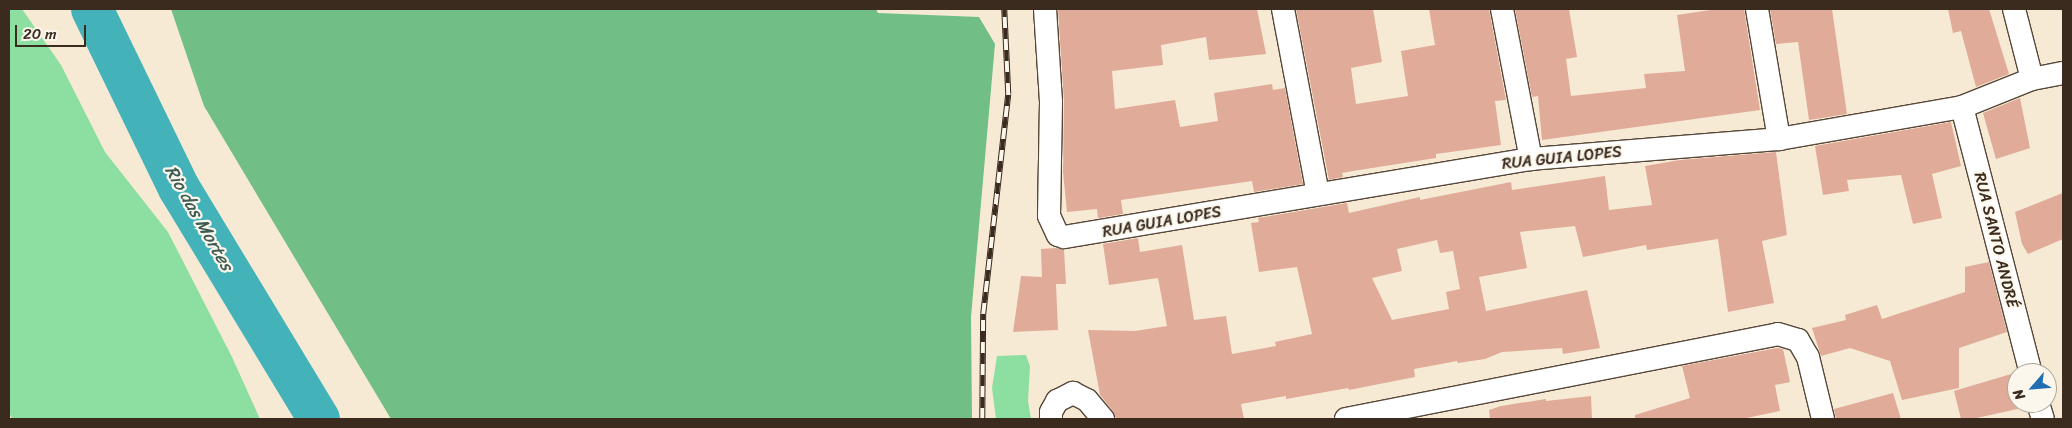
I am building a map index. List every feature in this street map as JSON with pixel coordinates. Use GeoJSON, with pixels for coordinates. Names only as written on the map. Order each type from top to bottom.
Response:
{"type":"FeatureCollection","features":[{"type":"Feature","properties":{"kind":"street","name":"RUA GUIA LOPES"},"geometry":{"type":"LineString","coordinates":[[1045,9],[1051,102],[1049,216],[1058,235],[1064,238],[1531,159],[1779,139],[1962,107],[2032,79],[2063,72]]}},
{"type":"Feature","properties":{"kind":"street"},"geometry":{"type":"LineString","coordinates":[[1283,9],[1318,194]]}},
{"type":"Feature","properties":{"kind":"street"},"geometry":{"type":"LineString","coordinates":[[1502,9],[1531,159]]}},
{"type":"Feature","properties":{"kind":"street"},"geometry":{"type":"LineString","coordinates":[[1757,9],[1779,139]]}},
{"type":"Feature","properties":{"kind":"street"},"geometry":{"type":"LineString","coordinates":[[2014,9],[2032,79]]}},
{"type":"Feature","properties":{"kind":"street","name":"RUA SANTO ANDRÉ"},"geometry":{"type":"LineString","coordinates":[[1962,107],[2028,363]]}},
{"type":"Feature","properties":{"kind":"street"},"geometry":{"type":"LineString","coordinates":[[1346,419],[1778,334],[1798,340],[1808,357],[1823,419]]}},
{"type":"Feature","properties":{"kind":"street"},"geometry":{"type":"LineString","coordinates":[[1051,419],[1051,412],[1057,400],[1073,393],[1087,400],[1103,419]]}},
{"type":"Feature","properties":{"kind":"green space"},"geometry":{"type":"Polygon","coordinates":[[[9,9],[22,9],[61,65],[105,152],[168,232],[232,357],[260,419],[12,419],[9,412],[9,9]]]}},
{"type":"Feature","properties":{"kind":"green space"},"geometry":{"type":"Polygon","coordinates":[[[171,9],[876,9],[878,13],[979,17],[995,44],[971,317],[972,419],[391,419],[204,106],[171,9]]]}},
{"type":"Feature","properties":{"kind":"green space"},"geometry":{"type":"Polygon","coordinates":[[[1026,355],[1030,366],[1028,401],[1031,419],[996,419],[992,388],[997,356],[1026,355]]]}},
{"type":"Feature","properties":{"kind":"building"},"geometry":{"type":"Polygon","coordinates":[[[1058,9],[1257,9],[1266,54],[1209,60],[1206,37],[1161,45],[1163,65],[1112,71],[1115,109],[1175,100],[1180,127],[1218,121],[1214,93],[1272,84],[1273,90],[1285,88],[1303,184],[1254,192],[1252,181],[1121,200],[1123,214],[1098,218],[1097,209],[1067,212],[1063,172],[1064,101],[1058,9]]]}},
{"type":"Feature","properties":{"kind":"building"},"geometry":{"type":"Polygon","coordinates":[[[1296,9],[1373,9],[1382,62],[1351,68],[1356,104],[1408,96],[1401,51],[1435,45],[1429,9],[1489,9],[1506,100],[1495,101],[1501,145],[1436,154],[1436,158],[1342,173],[1343,177],[1329,180],[1296,9]]]}},
{"type":"Feature","properties":{"kind":"building"},"geometry":{"type":"Polygon","coordinates":[[[1515,9],[1569,9],[1577,57],[1566,59],[1571,96],[1646,88],[1644,74],[1685,71],[1677,15],[1717,9],[1744,9],[1760,110],[1542,140],[1538,96],[1532,97],[1515,9]]]}},
{"type":"Feature","properties":{"kind":"building"},"geometry":{"type":"Polygon","coordinates":[[[1770,9],[1832,9],[1847,114],[1809,120],[1798,42],[1776,44],[1770,9]]]}},
{"type":"Feature","properties":{"kind":"building"},"geometry":{"type":"Polygon","coordinates":[[[1948,9],[1989,9],[2009,74],[1976,87],[1961,31],[1953,33],[1948,9]]]}},
{"type":"Feature","properties":{"kind":"building"},"geometry":{"type":"Polygon","coordinates":[[[2020,98],[2030,148],[1996,159],[1983,113],[2020,98]]]}},
{"type":"Feature","properties":{"kind":"building"},"geometry":{"type":"Polygon","coordinates":[[[1951,122],[1961,166],[1932,174],[1942,218],[1913,224],[1901,175],[1847,180],[1849,191],[1823,195],[1815,146],[1951,122]]]}},
{"type":"Feature","properties":{"kind":"building"},"geometry":{"type":"Polygon","coordinates":[[[1776,152],[1787,235],[1762,241],[1774,303],[1728,312],[1718,239],[1647,250],[1646,245],[1583,257],[1575,226],[1520,232],[1527,268],[1479,277],[1486,311],[1587,290],[1600,348],[1563,354],[1562,348],[1502,352],[1485,359],[1458,363],[1457,361],[1414,369],[1415,377],[1349,390],[1348,388],[1286,399],[1286,396],[1241,404],[1244,419],[1116,419],[1113,411],[1100,395],[1088,330],[1135,331],[1167,326],[1158,278],[1109,285],[1103,244],[1138,238],[1140,252],[1182,245],[1194,320],[1226,316],[1232,354],[1276,346],[1275,342],[1312,334],[1297,267],[1259,272],[1251,223],[1259,222],[1258,218],[1347,203],[1349,213],[1420,197],[1420,200],[1511,182],[1512,190],[1605,176],[1609,210],[1652,205],[1645,166],[1680,160],[1776,152]],[[1437,240],[1397,249],[1402,271],[1372,278],[1392,320],[1449,309],[1446,292],[1460,289],[1453,251],[1440,253],[1437,240]]]}},
{"type":"Feature","properties":{"kind":"building"},"geometry":{"type":"Polygon","coordinates":[[[2063,193],[2063,239],[2028,254],[2022,244],[2015,212],[2063,193]]]}},
{"type":"Feature","properties":{"kind":"building"},"geometry":{"type":"Polygon","coordinates":[[[1056,248],[1064,250],[1066,284],[1056,284],[1058,330],[1013,332],[1021,276],[1042,277],[1041,249],[1056,248]]]}},
{"type":"Feature","properties":{"kind":"building"},"geometry":{"type":"Polygon","coordinates":[[[1989,262],[2007,332],[1959,348],[1959,388],[1902,400],[1890,361],[1850,348],[1821,356],[1812,328],[1846,320],[1845,315],[1877,305],[1882,319],[1965,292],[1965,267],[1989,262]]]}},
{"type":"Feature","properties":{"kind":"building"},"geometry":{"type":"Polygon","coordinates":[[[1777,348],[1783,349],[1790,382],[1775,385],[1780,411],[1742,419],[1635,419],[1635,415],[1690,398],[1682,366],[1777,348]]]}},
{"type":"Feature","properties":{"kind":"building"},"geometry":{"type":"Polygon","coordinates":[[[2007,375],[2007,411],[1972,419],[1961,419],[1954,391],[2007,375]]]}},
{"type":"Feature","properties":{"kind":"building"},"geometry":{"type":"Polygon","coordinates":[[[1893,393],[1901,419],[1836,419],[1834,409],[1893,393]]]}},
{"type":"Feature","properties":{"kind":"building"},"geometry":{"type":"Polygon","coordinates":[[[1591,396],[1592,419],[1490,419],[1489,410],[1501,406],[1546,399],[1546,401],[1591,396]]]}},
{"type":"Feature","properties":{"kind":"waterway","name":"Rio das Mortes"},"geometry":{"type":"LineString","coordinates":[[92,9],[179,188],[319,419]]}},
{"type":"Feature","properties":{"kind":"railway"},"geometry":{"type":"LineString","coordinates":[[982,419],[983,314],[1008,94],[1004,9]]}}]}
